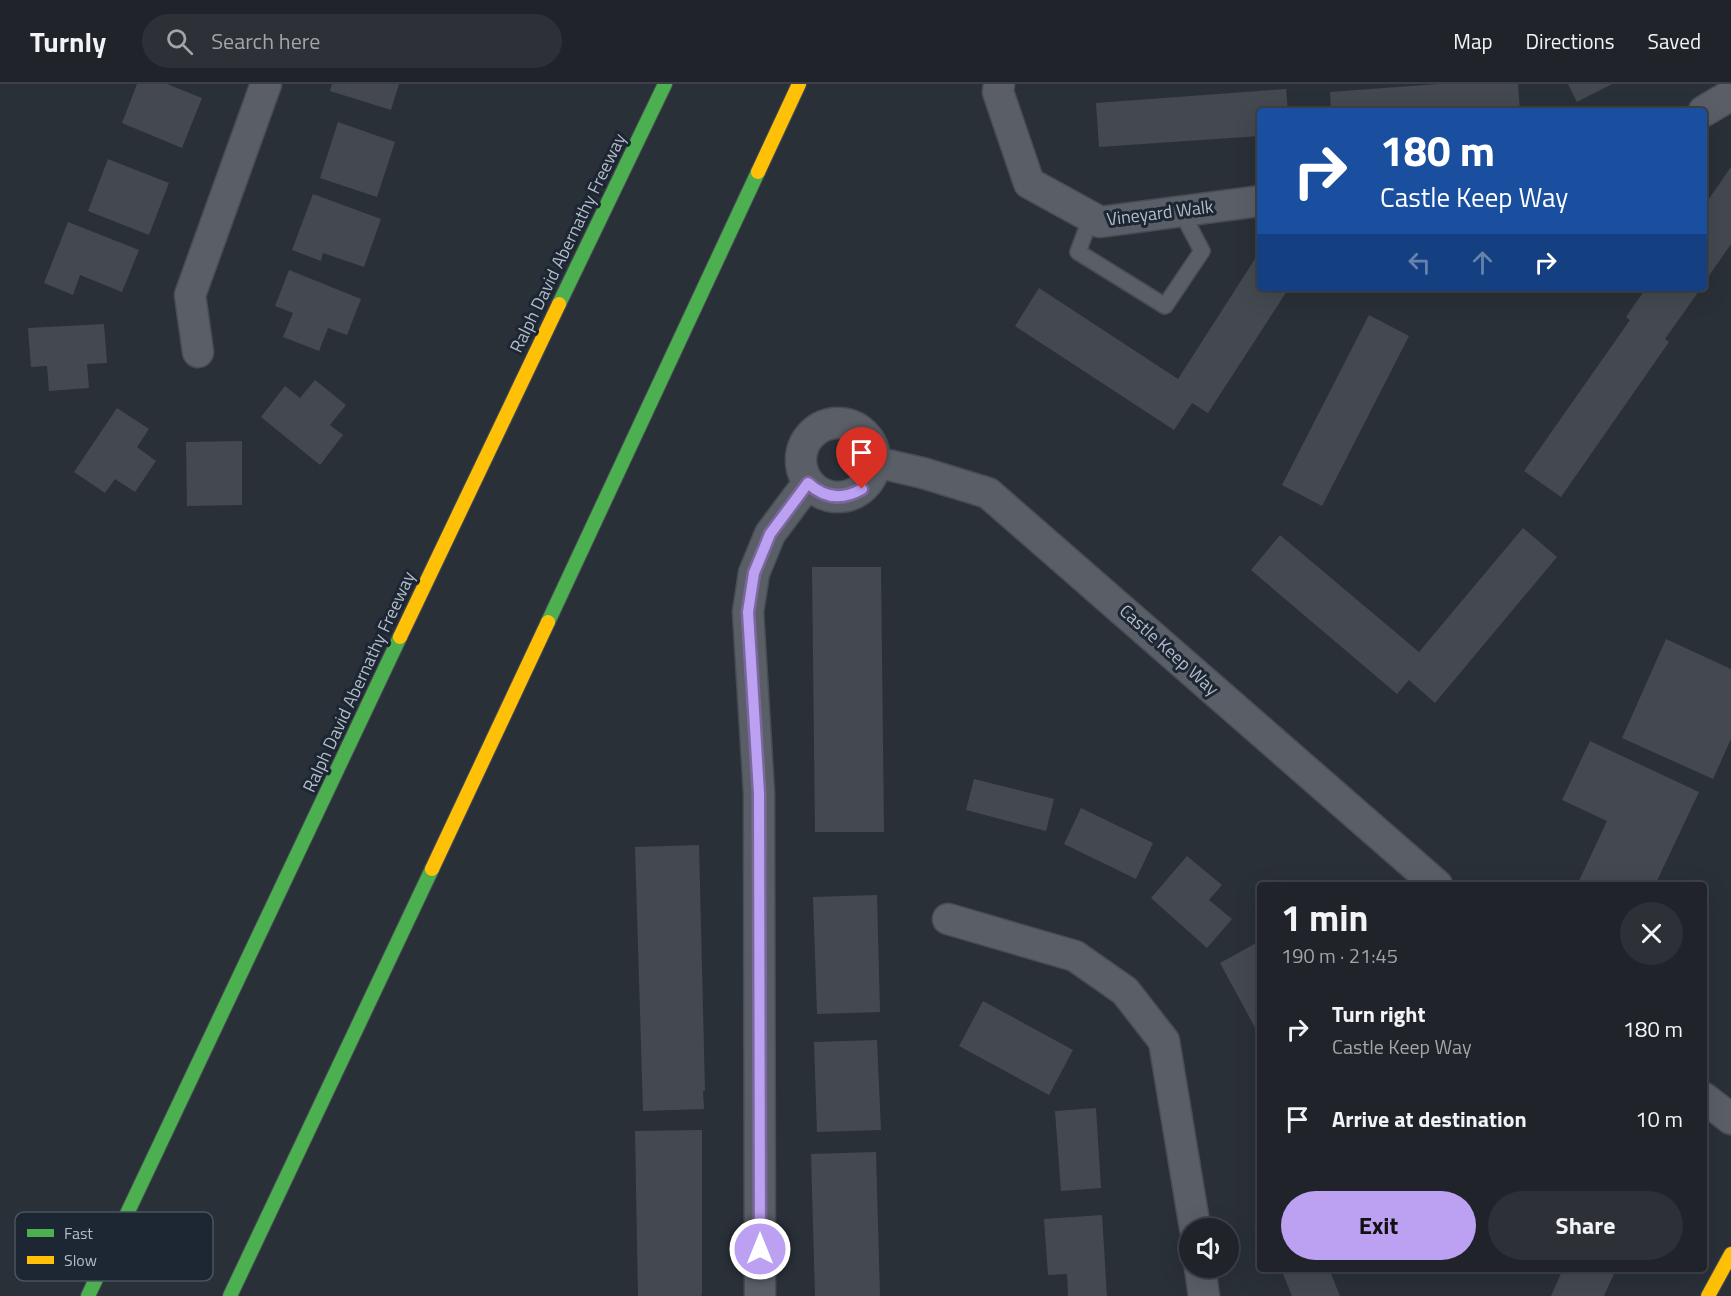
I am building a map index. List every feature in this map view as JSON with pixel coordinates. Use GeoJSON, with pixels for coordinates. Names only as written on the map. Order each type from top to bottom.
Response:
{"type":"FeatureCollection","features":[{"type":"Feature","properties":{"kind":"main road","name":"Ralph David Abernathy Freeway"},"geometry":{"type":"LineString","coordinates":[[128,1212],[664,84]]}},
{"type":"Feature","properties":{"kind":"main road"},"geometry":{"type":"LineString","coordinates":[[230,1296],[320,1109],[799,84]]}},
{"type":"Feature","properties":{"kind":"main road"},"geometry":{"type":"LineString","coordinates":[[1708,1296],[1731,1254]]}},
{"type":"Feature","properties":{"kind":"main road","name":"Ralph David Abernathy Freeway"},"geometry":{"type":"LineString","coordinates":[[88,1296],[95,1281]]}},
{"type":"Feature","properties":{"kind":"street"},"geometry":{"type":"LineString","coordinates":[[198,352],[190,295],[266,84]]}},
{"type":"Feature","properties":{"kind":"street","name":"Vineyard Walk"},"geometry":{"type":"LineString","coordinates":[[999,84],[998,92],[1029,183],[1100,222],[1257,201]]}},
{"type":"Feature","properties":{"kind":"street"},"geometry":{"type":"LineString","coordinates":[[1707,109],[1731,95]]}},
{"type":"Feature","properties":{"kind":"street"},"geometry":{"type":"LineString","coordinates":[[834,423],[848,424],[869,439],[874,449],[875,462],[871,477],[862,489],[843,497],[826,495],[808,483],[802,472],[800,457],[806,441],[821,426],[834,423]]}},
{"type":"Feature","properties":{"kind":"street","name":"Castle Keep Way"},"geometry":{"type":"LineString","coordinates":[[875,462],[923,473],[988,493],[1434,882]]}},
{"type":"Feature","properties":{"kind":"street"},"geometry":{"type":"LineString","coordinates":[[760,1296],[759,793],[748,612],[754,573],[770,534],[808,483]]}},
{"type":"Feature","properties":{"kind":"street"},"geometry":{"type":"LineString","coordinates":[[948,919],[1075,956],[1125,991],[1164,1041],[1193,1218]]}},
{"type":"Feature","properties":{"kind":"street"},"geometry":{"type":"LineString","coordinates":[[1707,1100],[1731,1119]]}},
{"type":"Feature","properties":{"kind":"street"},"geometry":{"type":"LineString","coordinates":[[1201,1278],[1204,1296]]}},
{"type":"Feature","properties":{"kind":"lane"},"geometry":{"type":"LineString","coordinates":[[1090,217],[1078,252],[1165,306],[1202,251],[1181,211]]}},
{"type":"Feature","properties":{"kind":"building"},"geometry":{"type":"Polygon","coordinates":[[[137,84],[167,84],[202,98],[182,148],[122,123],[137,84]]]}},
{"type":"Feature","properties":{"kind":"building"},"geometry":{"type":"Polygon","coordinates":[[[332,84],[399,84],[391,110],[330,91],[332,84]]]}},
{"type":"Feature","properties":{"kind":"building"},"geometry":{"type":"Polygon","coordinates":[[[1438,84],[1518,84],[1520,108],[1331,108],[1330,92],[1438,84]]]}},
{"type":"Feature","properties":{"kind":"building"},"geometry":{"type":"Polygon","coordinates":[[[1568,84],[1612,84],[1577,102],[1568,84]]]}},
{"type":"Feature","properties":{"kind":"building"},"geometry":{"type":"Polygon","coordinates":[[[1286,89],[1288,108],[1257,108],[1257,136],[1099,147],[1096,103],[1286,89]]]}},
{"type":"Feature","properties":{"kind":"building"},"geometry":{"type":"Polygon","coordinates":[[[338,122],[395,142],[377,197],[320,178],[338,122]]]}},
{"type":"Feature","properties":{"kind":"building"},"geometry":{"type":"Polygon","coordinates":[[[108,159],[169,183],[149,235],[88,211],[108,159]]]}},
{"type":"Feature","properties":{"kind":"building"},"geometry":{"type":"Polygon","coordinates":[[[1731,167],[1731,244],[1707,279],[1707,202],[1731,167]]]}},
{"type":"Feature","properties":{"kind":"building"},"geometry":{"type":"Polygon","coordinates":[[[313,194],[381,219],[364,267],[323,253],[321,261],[292,250],[313,194]]]}},
{"type":"Feature","properties":{"kind":"building"},"geometry":{"type":"Polygon","coordinates":[[[68,222],[139,250],[122,292],[80,275],[73,295],[44,283],[68,222]]]}},
{"type":"Feature","properties":{"kind":"building"},"geometry":{"type":"Polygon","coordinates":[[[1257,256],[1257,291],[1287,291],[1208,413],[1192,403],[1174,430],[1015,326],[1039,288],[1178,379],[1257,256]]]}},
{"type":"Feature","properties":{"kind":"building"},"geometry":{"type":"Polygon","coordinates":[[[289,270],[361,299],[347,335],[328,328],[319,351],[283,337],[293,313],[275,306],[289,270]]]}},
{"type":"Feature","properties":{"kind":"building"},"geometry":{"type":"Polygon","coordinates":[[[1644,291],[1699,291],[1665,339],[1669,342],[1561,497],[1524,471],[1630,320],[1626,317],[1644,291]]]}},
{"type":"Feature","properties":{"kind":"building"},"geometry":{"type":"Polygon","coordinates":[[[1369,315],[1409,336],[1322,506],[1282,485],[1369,315]]]}},
{"type":"Feature","properties":{"kind":"building"},"geometry":{"type":"Polygon","coordinates":[[[104,324],[107,363],[87,364],[89,388],[49,391],[47,366],[31,367],[28,328],[104,324]]]}},
{"type":"Feature","properties":{"kind":"building"},"geometry":{"type":"Polygon","coordinates":[[[315,380],[346,405],[330,425],[343,435],[320,465],[261,417],[285,386],[300,398],[315,380]]]}},
{"type":"Feature","properties":{"kind":"building"},"geometry":{"type":"Polygon","coordinates":[[[117,408],[149,429],[137,447],[156,461],[135,492],[115,479],[105,493],[74,472],[117,408]]]}},
{"type":"Feature","properties":{"kind":"building"},"geometry":{"type":"Polygon","coordinates":[[[242,441],[242,505],[187,506],[186,442],[242,441]]]}},
{"type":"Feature","properties":{"kind":"building"},"geometry":{"type":"Polygon","coordinates":[[[1523,528],[1557,557],[1435,703],[1409,680],[1397,694],[1251,570],[1280,535],[1419,652],[1523,528]]]}},
{"type":"Feature","properties":{"kind":"building"},"geometry":{"type":"Polygon","coordinates":[[[812,567],[881,567],[884,832],[815,832],[812,567]]]}},
{"type":"Feature","properties":{"kind":"building"},"geometry":{"type":"Polygon","coordinates":[[[1666,639],[1731,669],[1731,739],[1713,779],[1622,738],[1666,639]]]}},
{"type":"Feature","properties":{"kind":"building"},"geometry":{"type":"Polygon","coordinates":[[[1590,741],[1699,792],[1656,882],[1578,882],[1607,821],[1562,800],[1590,741]]]}},
{"type":"Feature","properties":{"kind":"building"},"geometry":{"type":"Polygon","coordinates":[[[974,779],[1054,799],[1046,831],[966,810],[974,779]]]}},
{"type":"Feature","properties":{"kind":"building"},"geometry":{"type":"Polygon","coordinates":[[[1081,808],[1153,843],[1136,879],[1064,844],[1081,808]]]}},
{"type":"Feature","properties":{"kind":"building"},"geometry":{"type":"Polygon","coordinates":[[[699,845],[704,1109],[643,1111],[635,847],[699,845]]]}},
{"type":"Feature","properties":{"kind":"building"},"geometry":{"type":"Polygon","coordinates":[[[1187,856],[1222,885],[1209,900],[1232,919],[1207,948],[1151,898],[1187,856]]]}},
{"type":"Feature","properties":{"kind":"building"},"geometry":{"type":"Polygon","coordinates":[[[877,895],[880,1012],[817,1014],[813,897],[877,895]]]}},
{"type":"Feature","properties":{"kind":"building"},"geometry":{"type":"Polygon","coordinates":[[[1257,943],[1257,1031],[1220,963],[1257,943]]]}},
{"type":"Feature","properties":{"kind":"building"},"geometry":{"type":"Polygon","coordinates":[[[983,1001],[1073,1050],[1049,1095],[959,1046],[983,1001]]]}},
{"type":"Feature","properties":{"kind":"building"},"geometry":{"type":"Polygon","coordinates":[[[877,1040],[881,1130],[817,1132],[814,1042],[877,1040]]]}},
{"type":"Feature","properties":{"kind":"building"},"geometry":{"type":"Polygon","coordinates":[[[1096,1108],[1101,1188],[1061,1191],[1055,1111],[1096,1108]]]}},
{"type":"Feature","properties":{"kind":"building"},"geometry":{"type":"Polygon","coordinates":[[[702,1130],[702,1294],[701,1296],[638,1296],[635,1131],[702,1130]]]}},
{"type":"Feature","properties":{"kind":"building"},"geometry":{"type":"Polygon","coordinates":[[[876,1152],[880,1296],[815,1296],[811,1154],[876,1152]]]}},
{"type":"Feature","properties":{"kind":"building"},"geometry":{"type":"Polygon","coordinates":[[[1102,1215],[1107,1296],[1068,1296],[1067,1274],[1048,1275],[1044,1219],[1102,1215]]]}},
{"type":"Feature","properties":{"kind":"building"},"geometry":{"type":"Polygon","coordinates":[[[1282,1272],[1330,1272],[1340,1296],[1292,1296],[1282,1272]]]}},
{"type":"Feature","properties":{"kind":"building"},"geometry":{"type":"Polygon","coordinates":[[[1562,1272],[1615,1272],[1604,1296],[1551,1296],[1562,1272]]]}},
{"type":"Feature","properties":{"kind":"traffic: fast"},"geometry":{"type":"LineString","coordinates":[[559,304],[665,84]]}},
{"type":"Feature","properties":{"kind":"traffic: fast"},"geometry":{"type":"LineString","coordinates":[[548,622],[758,172]]}},
{"type":"Feature","properties":{"kind":"traffic: fast"},"geometry":{"type":"LineString","coordinates":[[128,1212],[400,637]]}},
{"type":"Feature","properties":{"kind":"traffic: fast"},"geometry":{"type":"LineString","coordinates":[[230,1296],[432,869]]}},
{"type":"Feature","properties":{"kind":"traffic: fast"},"geometry":{"type":"LineString","coordinates":[[88,1296],[95,1281]]}},
{"type":"Feature","properties":{"kind":"traffic: slow"},"geometry":{"type":"LineString","coordinates":[[758,172],[799,84]]}},
{"type":"Feature","properties":{"kind":"traffic: slow"},"geometry":{"type":"LineString","coordinates":[[400,637],[559,304]]}},
{"type":"Feature","properties":{"kind":"traffic: slow"},"geometry":{"type":"LineString","coordinates":[[432,869],[548,622]]}},
{"type":"Feature","properties":{"kind":"traffic: slow"},"geometry":{"type":"LineString","coordinates":[[1708,1296],[1731,1254]]}},
{"type":"Feature","properties":{"kind":"route"},"geometry":{"type":"LineString","coordinates":[[760,1249],[759,793],[748,612],[754,573],[770,534],[808,483],[826,495],[843,497],[862,489]]}}]}
